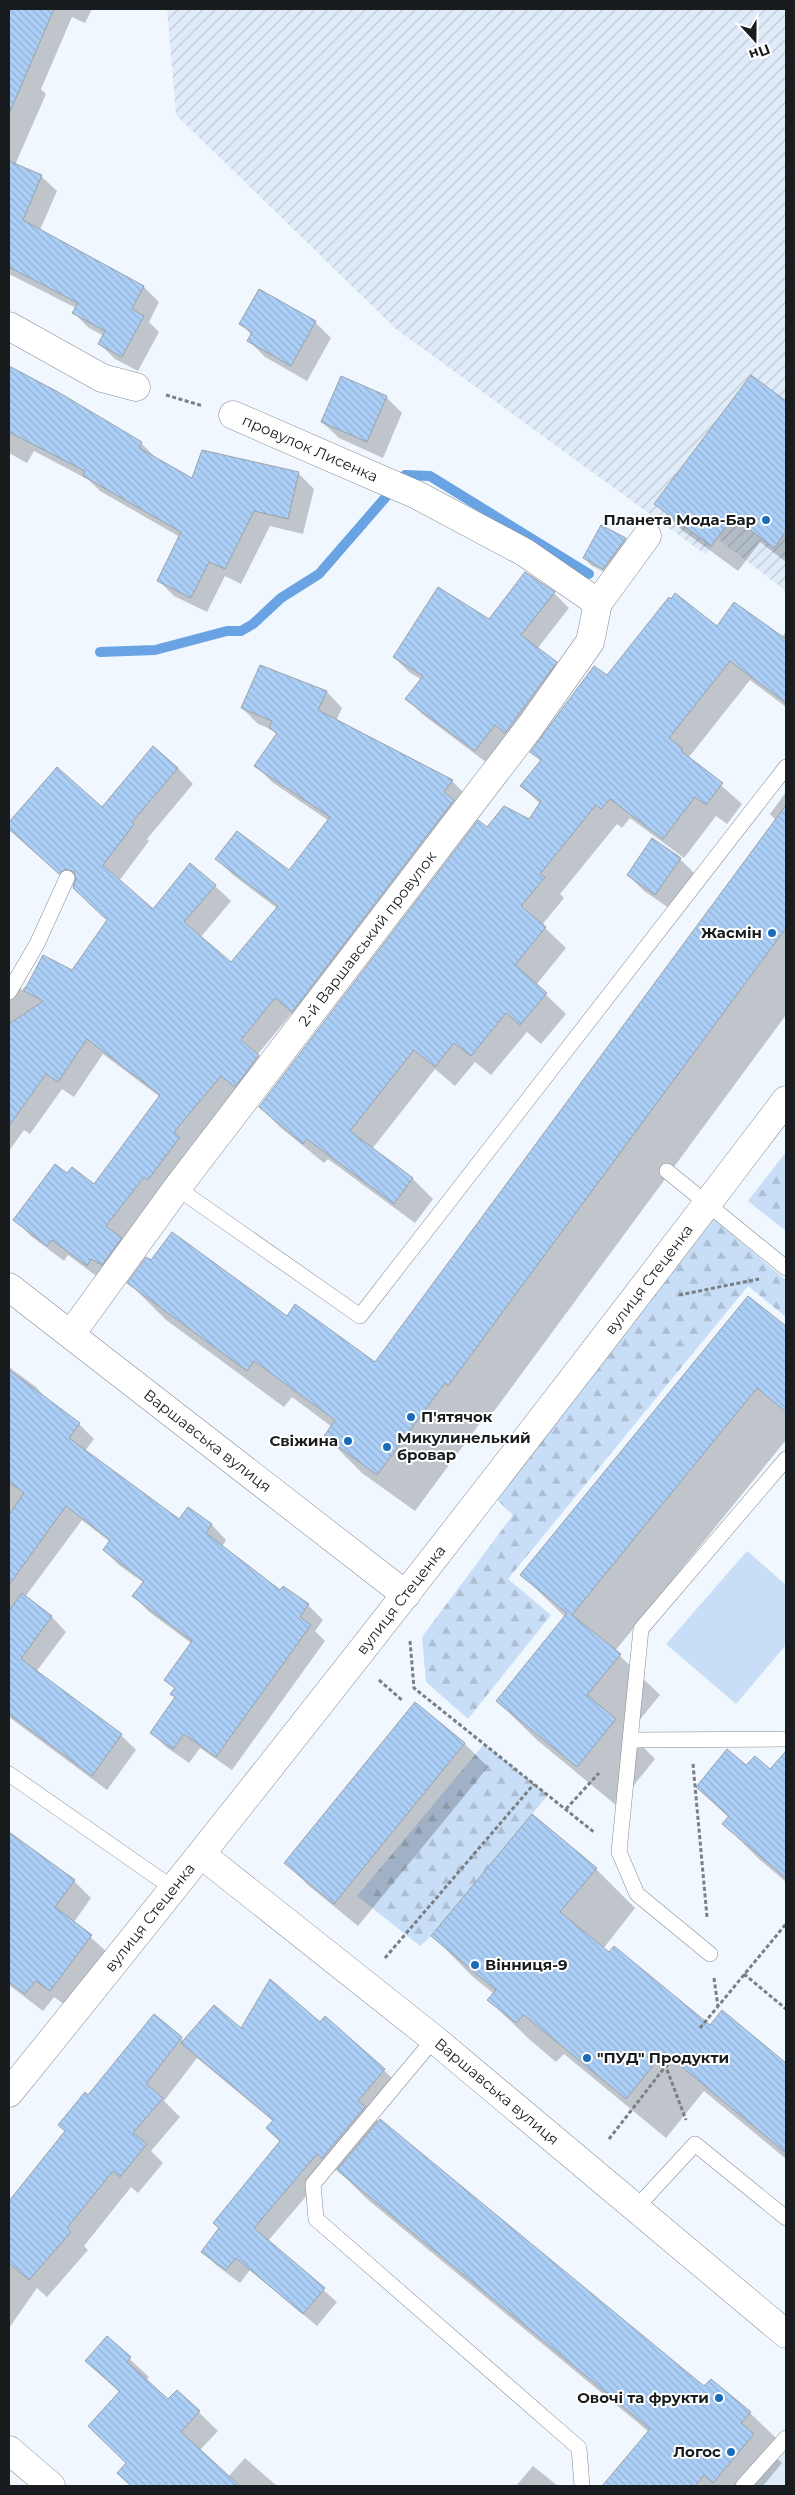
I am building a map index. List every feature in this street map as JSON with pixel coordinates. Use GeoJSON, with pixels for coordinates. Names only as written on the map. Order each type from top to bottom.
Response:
{"type":"FeatureCollection","features":[{"type":"Feature","properties":{"kind":"street"},"geometry":{"type":"LineString","coordinates":[[9,326],[102,378],[136,387]]}},
{"type":"Feature","properties":{"kind":"street","name":"провулок Лисенка"},"geometry":{"type":"LineString","coordinates":[[233,415],[382,478],[417,495],[524,552],[598,603]]}},
{"type":"Feature","properties":{"kind":"street","name":"2-й Варшавський провулок"},"geometry":{"type":"LineString","coordinates":[[71,1334],[177,1188],[528,728],[590,642],[598,603],[647,536]]}},
{"type":"Feature","properties":{"kind":"street","name":"вулиця Стеценка"},"geometry":{"type":"LineString","coordinates":[[9,2094],[202,1855],[782,1109]]}},
{"type":"Feature","properties":{"kind":"street","name":"Варшавська вулиця"},"geometry":{"type":"LineString","coordinates":[[9,1288],[71,1334],[406,1595]]}},
{"type":"Feature","properties":{"kind":"street","name":"Варшавська вулиця"},"geometry":{"type":"LineString","coordinates":[[202,1855],[365,1982],[786,2334]]}},
{"type":"Feature","properties":{"kind":"street"},"geometry":{"type":"LineString","coordinates":[[9,2450],[51,2486]]}},
{"type":"Feature","properties":{"kind":"lane"},"geometry":{"type":"LineString","coordinates":[[177,1188],[360,1316],[786,767]]}},
{"type":"Feature","properties":{"kind":"lane"},"geometry":{"type":"LineString","coordinates":[[9,992],[37,944],[67,878]]}},
{"type":"Feature","properties":{"kind":"lane"},"geometry":{"type":"LineString","coordinates":[[666,1171],[786,1268]]}},
{"type":"Feature","properties":{"kind":"lane"},"geometry":{"type":"LineString","coordinates":[[710,1954],[638,1894],[619,1852],[640,1629],[786,1459]]}},
{"type":"Feature","properties":{"kind":"lane"},"geometry":{"type":"LineString","coordinates":[[630,1740],[786,1739]]}},
{"type":"Feature","properties":{"kind":"lane"},"geometry":{"type":"LineString","coordinates":[[9,1774],[174,1889]]}},
{"type":"Feature","properties":{"kind":"lane"},"geometry":{"type":"LineString","coordinates":[[434,2039],[313,2184],[316,2219],[579,2448],[582,2486]]}},
{"type":"Feature","properties":{"kind":"lane"},"geometry":{"type":"LineString","coordinates":[[636,2208],[695,2144],[786,2218]]}},
{"type":"Feature","properties":{"kind":"lane"},"geometry":{"type":"LineString","coordinates":[[743,2486],[786,2438]]}},
{"type":"Feature","properties":{"kind":"path","name":"провулок Лисенка"},"geometry":{"type":"LineString","coordinates":[[136,387],[233,415]]}},
{"type":"Feature","properties":{"kind":"path"},"geometry":{"type":"LineString","coordinates":[[678,1295],[768,1277]]}},
{"type":"Feature","properties":{"kind":"path"},"geometry":{"type":"LineString","coordinates":[[410,1639],[414,1688],[619,1852]]}},
{"type":"Feature","properties":{"kind":"path"},"geometry":{"type":"LineString","coordinates":[[566,1809],[630,1740]]}},
{"type":"Feature","properties":{"kind":"path"},"geometry":{"type":"LineString","coordinates":[[691,1741],[710,1954],[718,2007]]}},
{"type":"Feature","properties":{"kind":"path"},"geometry":{"type":"LineString","coordinates":[[365,1982],[534,1784]]}},
{"type":"Feature","properties":{"kind":"path"},"geometry":{"type":"LineString","coordinates":[[700,2028],[786,1924]]}},
{"type":"Feature","properties":{"kind":"path"},"geometry":{"type":"LineString","coordinates":[[744,1974],[786,2009]]}},
{"type":"Feature","properties":{"kind":"path"},"geometry":{"type":"LineString","coordinates":[[609,2139],[672,2059]]}},
{"type":"Feature","properties":{"kind":"path"},"geometry":{"type":"LineString","coordinates":[[666,2067],[695,2144]]}},
{"type":"Feature","properties":{"kind":"shaded area"},"geometry":{"type":"Polygon","coordinates":[[[167,9],[786,9],[786,591],[718,539],[706,555],[396,329],[176,115],[167,9]]]}},
{"type":"Feature","properties":{"kind":"shaded area"},"geometry":{"type":"Polygon","coordinates":[[[786,2438],[786,2486],[743,2486],[786,2438]]]}},
{"type":"Feature","properties":{"kind":"green space"},"geometry":{"type":"Polygon","coordinates":[[[786,1152],[786,1231],[748,1201],[786,1152]]]}},
{"type":"Feature","properties":{"kind":"green space"},"geometry":{"type":"Polygon","coordinates":[[[712,1218],[786,1280],[786,1317],[748,1286],[508,1579],[551,1615],[468,1719],[426,1682],[422,1637],[513,1515],[497,1500],[712,1218]]]}},
{"type":"Feature","properties":{"kind":"green space"},"geometry":{"type":"Polygon","coordinates":[[[747,1551],[786,1585],[786,1645],[736,1704],[666,1644],[747,1551]]]}},
{"type":"Feature","properties":{"kind":"green space"},"geometry":{"type":"Polygon","coordinates":[[[484,1744],[548,1795],[431,1936],[420,1946],[357,1896],[484,1744]]]}},
{"type":"Feature","properties":{"kind":"building"},"geometry":{"type":"Polygon","coordinates":[[[9,9],[54,9],[9,114],[9,9]]]}},
{"type":"Feature","properties":{"kind":"building"},"geometry":{"type":"Polygon","coordinates":[[[9,161],[42,175],[23,220],[144,286],[132,309],[144,316],[122,357],[98,344],[105,331],[72,313],[78,303],[9,267],[9,161]]]}},
{"type":"Feature","properties":{"kind":"building"},"geometry":{"type":"Polygon","coordinates":[[[259,289],[316,321],[291,366],[247,341],[252,332],[239,324],[259,289]]]}},
{"type":"Feature","properties":{"kind":"building"},"geometry":{"type":"Polygon","coordinates":[[[9,366],[58,392],[142,442],[139,448],[192,478],[202,450],[299,472],[288,519],[254,511],[225,569],[209,562],[191,598],[157,581],[181,532],[83,476],[85,471],[9,432],[9,366]]]}},
{"type":"Feature","properties":{"kind":"building"},"geometry":{"type":"Polygon","coordinates":[[[751,375],[786,401],[786,531],[774,548],[733,517],[711,546],[654,504],[751,375]]]}},
{"type":"Feature","properties":{"kind":"building"},"geometry":{"type":"Polygon","coordinates":[[[341,376],[387,396],[367,442],[321,422],[341,376]]]}},
{"type":"Feature","properties":{"kind":"building"},"geometry":{"type":"Polygon","coordinates":[[[601,525],[626,538],[603,569],[583,558],[601,525]]]}},
{"type":"Feature","properties":{"kind":"building"},"geometry":{"type":"Polygon","coordinates":[[[525,572],[555,592],[521,635],[557,662],[505,733],[495,725],[475,751],[405,699],[423,676],[393,657],[438,587],[489,619],[525,572]]]}},
{"type":"Feature","properties":{"kind":"building"},"geometry":{"type":"Polygon","coordinates":[[[675,593],[717,626],[734,602],[786,639],[786,703],[730,661],[669,738],[683,749],[681,751],[723,783],[706,805],[695,797],[663,839],[610,799],[601,809],[596,805],[540,874],[545,877],[521,906],[546,927],[515,965],[547,993],[520,1025],[506,1013],[471,1056],[454,1043],[435,1067],[414,1050],[350,1131],[413,1178],[394,1204],[307,1139],[303,1144],[259,1107],[478,820],[487,827],[504,806],[529,819],[541,801],[520,786],[541,760],[530,752],[594,666],[607,675],[669,597],[671,599],[675,593]]]}},
{"type":"Feature","properties":{"kind":"building"},"geometry":{"type":"Polygon","coordinates":[[[260,665],[327,691],[318,710],[453,780],[444,792],[454,800],[292,1012],[275,998],[241,1040],[259,1055],[235,1087],[221,1076],[174,1132],[180,1137],[148,1180],[144,1177],[106,1226],[122,1238],[102,1265],[91,1259],[87,1266],[52,1240],[47,1246],[13,1220],[55,1164],[67,1173],[72,1167],[94,1184],[160,1095],[87,1039],[58,1082],[46,1074],[9,1126],[9,1024],[43,1001],[24,991],[43,955],[72,970],[107,920],[73,888],[76,878],[74,872],[66,869],[59,874],[9,829],[9,822],[57,767],[102,807],[153,746],[178,768],[132,822],[134,824],[103,865],[153,909],[190,863],[216,885],[184,922],[231,962],[278,906],[215,859],[237,831],[289,870],[330,817],[254,766],[277,733],[269,728],[272,721],[241,708],[260,665]]]}},
{"type":"Feature","properties":{"kind":"building"},"geometry":{"type":"Polygon","coordinates":[[[786,805],[786,928],[448,1386],[445,1383],[377,1475],[324,1436],[335,1420],[254,1361],[247,1371],[127,1283],[146,1257],[151,1260],[172,1232],[287,1316],[295,1304],[375,1362],[786,805]]]}},
{"type":"Feature","properties":{"kind":"building"},"geometry":{"type":"Polygon","coordinates":[[[652,838],[681,858],[655,895],[627,875],[652,838]]]}},
{"type":"Feature","properties":{"kind":"building"},"geometry":{"type":"Polygon","coordinates":[[[748,1296],[786,1326],[786,1412],[757,1388],[572,1615],[621,1654],[587,1695],[616,1719],[577,1767],[496,1701],[567,1613],[520,1575],[748,1296]]]}},
{"type":"Feature","properties":{"kind":"building"},"geometry":{"type":"Polygon","coordinates":[[[9,1370],[80,1423],[69,1438],[179,1519],[188,1507],[212,1524],[206,1533],[280,1590],[283,1586],[309,1604],[300,1617],[311,1625],[216,1757],[184,1734],[173,1749],[150,1733],[175,1697],[170,1694],[175,1688],[164,1680],[192,1641],[132,1596],[144,1581],[103,1550],[110,1540],[66,1506],[9,1585],[9,1515],[24,1493],[9,1482],[9,1370]]]}},
{"type":"Feature","properties":{"kind":"building"},"geometry":{"type":"Polygon","coordinates":[[[22,1593],[52,1616],[21,1659],[122,1734],[92,1776],[9,1714],[9,1611],[22,1593]]]}},
{"type":"Feature","properties":{"kind":"building"},"geometry":{"type":"Polygon","coordinates":[[[415,1702],[465,1743],[334,1904],[284,1863],[415,1702]]]}},
{"type":"Feature","properties":{"kind":"building"},"geometry":{"type":"Polygon","coordinates":[[[727,1749],[746,1765],[755,1756],[770,1769],[786,1751],[786,1878],[722,1824],[729,1816],[696,1787],[727,1749]]]}},
{"type":"Feature","properties":{"kind":"building"},"geometry":{"type":"Polygon","coordinates":[[[532,1814],[597,1868],[560,1912],[609,1952],[614,1946],[710,2025],[722,2010],[786,2063],[786,2153],[664,2052],[626,2099],[524,2015],[516,2023],[487,2000],[496,1990],[431,1936],[532,1814]]]}},
{"type":"Feature","properties":{"kind":"building"},"geometry":{"type":"Polygon","coordinates":[[[9,1832],[75,1880],[55,1907],[92,1935],[50,1991],[36,1981],[25,1994],[9,1982],[9,1832]]]}},
{"type":"Feature","properties":{"kind":"building"},"geometry":{"type":"Polygon","coordinates":[[[270,1979],[320,2022],[325,2016],[385,2069],[358,2101],[365,2107],[322,2158],[317,2154],[254,2228],[325,2288],[303,2314],[236,2258],[226,2270],[201,2252],[219,2228],[213,2223],[280,2141],[266,2128],[273,2120],[181,2043],[214,2005],[241,2028],[270,1979]]]}},
{"type":"Feature","properties":{"kind":"building"},"geometry":{"type":"Polygon","coordinates":[[[154,2014],[182,2037],[146,2084],[163,2098],[133,2133],[147,2144],[120,2177],[113,2171],[67,2228],[71,2232],[29,2280],[9,2263],[9,2201],[65,2131],[58,2125],[85,2092],[88,2095],[154,2014]]]}},
{"type":"Feature","properties":{"kind":"building"},"geometry":{"type":"Polygon","coordinates":[[[380,2119],[704,2386],[711,2379],[751,2412],[741,2423],[754,2434],[713,2483],[704,2475],[695,2486],[602,2486],[650,2429],[337,2170],[380,2119]]]}},
{"type":"Feature","properties":{"kind":"building"},"geometry":{"type":"Polygon","coordinates":[[[107,2336],[131,2357],[127,2362],[168,2399],[177,2390],[200,2411],[181,2432],[240,2486],[131,2486],[117,2473],[126,2463],[88,2426],[120,2391],[85,2361],[107,2336]]]}},
{"type":"Feature","properties":{"kind":"waterway"},"geometry":{"type":"LineString","coordinates":[[100,652],[155,650],[227,631],[241,631],[253,624],[281,598],[319,574],[405,475],[430,476],[589,574]]}},
{"type":"Feature","properties":{"kind":"place","name":"Планета Мода-Бар"},"geometry":{"type":"Point","coordinates":[766,520]}},
{"type":"Feature","properties":{"kind":"place","name":"Жасмін"},"geometry":{"type":"Point","coordinates":[772,933]}},
{"type":"Feature","properties":{"kind":"place","name":"П'ятячок"},"geometry":{"type":"Point","coordinates":[411,1417]}},
{"type":"Feature","properties":{"kind":"place","name":"Свіжина"},"geometry":{"type":"Point","coordinates":[348,1441]}},
{"type":"Feature","properties":{"kind":"place","name":"Микулинелький бровар"},"geometry":{"type":"Point","coordinates":[387,1447]}},
{"type":"Feature","properties":{"kind":"place","name":"Вінниця-9"},"geometry":{"type":"Point","coordinates":[475,1965]}},
{"type":"Feature","properties":{"kind":"place","name":"\"ПУД\" Продукти"},"geometry":{"type":"Point","coordinates":[587,2058]}},
{"type":"Feature","properties":{"kind":"place","name":"Овочі та фрукти"},"geometry":{"type":"Point","coordinates":[719,2398]}},
{"type":"Feature","properties":{"kind":"place","name":"Логос"},"geometry":{"type":"Point","coordinates":[731,2452]}}]}
